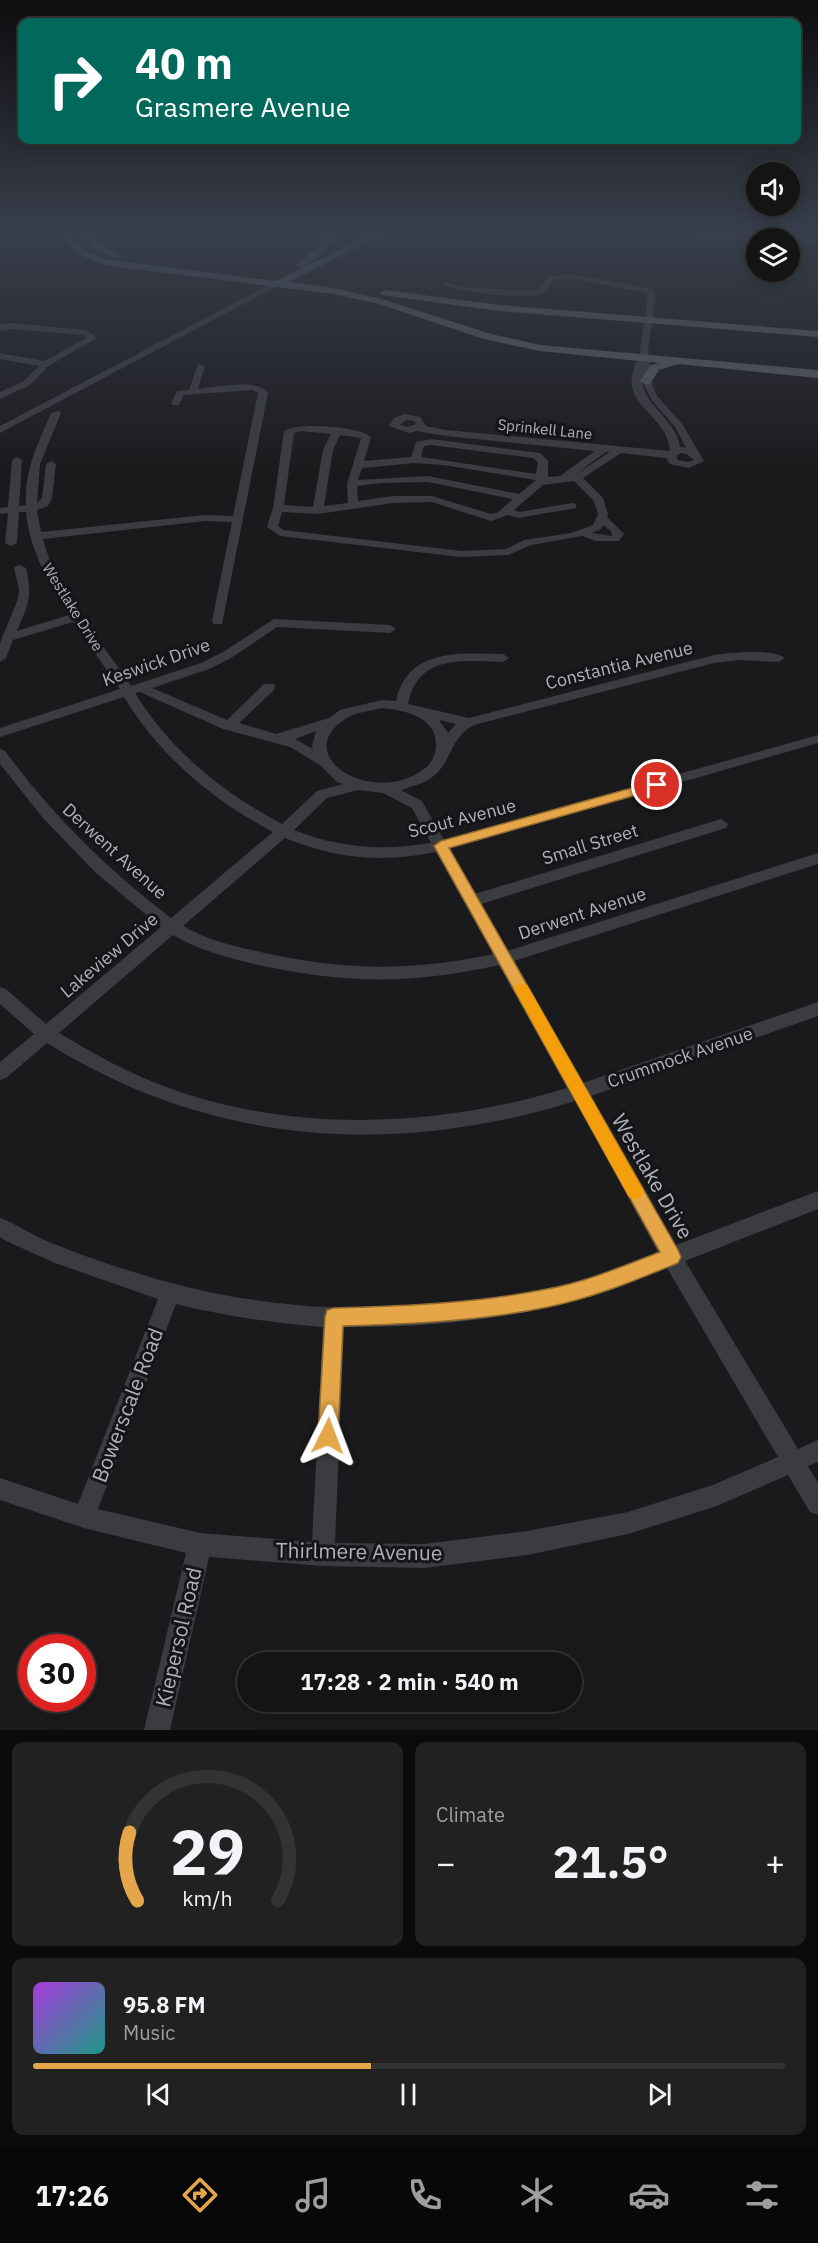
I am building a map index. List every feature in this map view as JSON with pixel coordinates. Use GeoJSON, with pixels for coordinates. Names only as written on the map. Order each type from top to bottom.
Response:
{"type":"FeatureCollection","features":[{"type":"Feature","properties":{"kind":"main road"},"geometry":{"type":"LineString","coordinates":[[416,313],[515,344],[818,374]]}},
{"type":"Feature","properties":{"kind":"main road"},"geometry":{"type":"LineString","coordinates":[[558,313],[818,334]]}},
{"type":"Feature","properties":{"kind":"main road"},"geometry":{"type":"LineString","coordinates":[[600,354],[633,362],[641,380],[662,364],[703,363]]}},
{"type":"Feature","properties":{"kind":"street"},"geometry":{"type":"LineString","coordinates":[[169,340],[217,313]]}},
{"type":"Feature","properties":{"kind":"street"},"geometry":{"type":"LineString","coordinates":[[0,430],[220,313]]}},
{"type":"Feature","properties":{"kind":"street"},"geometry":{"type":"LineString","coordinates":[[649,313],[640,396],[669,427],[675,444],[672,453]]}},
{"type":"Feature","properties":{"kind":"street"},"geometry":{"type":"LineString","coordinates":[[0,328],[12,326],[86,333],[93,336],[91,341],[45,364],[27,383],[0,396]]}},
{"type":"Feature","properties":{"kind":"street"},"geometry":{"type":"LineString","coordinates":[[0,356],[45,364]]}},
{"type":"Feature","properties":{"kind":"street"},"geometry":{"type":"LineString","coordinates":[[193,390],[201,366]]}},
{"type":"Feature","properties":{"kind":"street","name":"Sprinkell Lane"},"geometry":{"type":"LineString","coordinates":[[418,428],[602,450],[672,453],[684,450],[694,453],[680,427],[641,380]]}},
{"type":"Feature","properties":{"kind":"street"},"geometry":{"type":"LineString","coordinates":[[176,403],[180,393],[193,390],[253,387],[263,393],[218,621]]}},
{"type":"Feature","properties":{"kind":"street","name":"Westlake Drive"},"geometry":{"type":"LineString","coordinates":[[56,413],[32,476],[35,536],[47,568],[76,617],[134,689]]}},
{"type":"Feature","properties":{"kind":"street"},"geometry":{"type":"LineString","coordinates":[[353,506],[352,484],[366,437],[360,434],[301,428],[289,431],[278,508],[272,527],[280,533],[461,554],[508,552],[528,542],[584,533],[597,527],[603,514],[599,500],[576,477]]}},
{"type":"Feature","properties":{"kind":"street"},"geometry":{"type":"LineString","coordinates":[[318,511],[328,450],[337,432]]}},
{"type":"Feature","properties":{"kind":"street"},"geometry":{"type":"LineString","coordinates":[[415,460],[420,444],[431,442],[536,455],[543,461],[543,480]]}},
{"type":"Feature","properties":{"kind":"street"},"geometry":{"type":"LineString","coordinates":[[562,480],[602,450]]}},
{"type":"Feature","properties":{"kind":"street"},"geometry":{"type":"LineString","coordinates":[[357,465],[415,460],[466,464],[543,480],[562,480],[590,471],[618,451]]}},
{"type":"Feature","properties":{"kind":"street"},"geometry":{"type":"LineString","coordinates":[[11,543],[6,511],[17,460]]}},
{"type":"Feature","properties":{"kind":"street"},"geometry":{"type":"LineString","coordinates":[[6,511],[44,504],[47,498],[51,464]]}},
{"type":"Feature","properties":{"kind":"street"},"geometry":{"type":"LineString","coordinates":[[352,484],[381,480],[428,479],[519,497]]}},
{"type":"Feature","properties":{"kind":"street"},"geometry":{"type":"LineString","coordinates":[[278,508],[318,511],[386,500],[432,499],[460,506],[486,518],[499,516],[507,511],[519,497],[543,480]]}},
{"type":"Feature","properties":{"kind":"street"},"geometry":{"type":"LineString","coordinates":[[507,511],[518,516],[572,506]]}},
{"type":"Feature","properties":{"kind":"street"},"geometry":{"type":"LineString","coordinates":[[35,536],[205,518],[238,519]]}},
{"type":"Feature","properties":{"kind":"street"},"geometry":{"type":"LineString","coordinates":[[584,533],[596,538],[615,539],[618,534],[615,529],[602,518]]}},
{"type":"Feature","properties":{"kind":"street"},"geometry":{"type":"LineString","coordinates":[[0,658],[24,599],[25,589],[20,568]]}},
{"type":"Feature","properties":{"kind":"street"},"geometry":{"type":"LineString","coordinates":[[8,638],[76,617]]}},
{"type":"Feature","properties":{"kind":"street","name":"Keswick Drive"},"geometry":{"type":"LineString","coordinates":[[0,733],[218,660],[274,623],[390,629]]}},
{"type":"Feature","properties":{"kind":"street","name":"Constantia Avenue"},"geometry":{"type":"LineString","coordinates":[[445,746],[460,727],[469,722],[721,658],[740,656],[779,658]]}},
{"type":"Feature","properties":{"kind":"street"},"geometry":{"type":"LineString","coordinates":[[401,706],[406,681],[419,668],[442,660],[468,657],[503,658]]}},
{"type":"Feature","properties":{"kind":"street"},"geometry":{"type":"LineString","coordinates":[[228,726],[269,687]]}},
{"type":"Feature","properties":{"kind":"street"},"geometry":{"type":"LineString","coordinates":[[134,689],[228,726],[295,744],[340,778],[359,785],[386,788],[423,777],[439,763],[445,746],[442,732],[433,720],[418,711],[382,704],[363,706],[297,734],[278,738]]}},
{"type":"Feature","properties":{"kind":"street","name":"Scout Avenue"},"geometry":{"type":"LineString","coordinates":[[134,689],[152,729],[166,746],[218,789],[284,831],[308,843],[366,854],[416,851],[441,846],[818,739]]}},
{"type":"Feature","properties":{"kind":"street","name":"Constantia Avenue"},"geometry":{"type":"LineString","coordinates":[[418,711],[469,722]]}},
{"type":"Feature","properties":{"kind":"street"},"geometry":{"type":"LineString","coordinates":[[331,721],[323,730],[319,740],[318,750],[324,764],[322,794],[359,785]]}},
{"type":"Feature","properties":{"kind":"street","name":"Derwent Avenue"},"geometry":{"type":"LineString","coordinates":[[0,754],[41,810],[66,837],[99,868],[172,927],[206,944],[251,957],[307,969],[360,974],[407,974],[504,958],[818,858]]}},
{"type":"Feature","properties":{"kind":"street"},"geometry":{"type":"LineString","coordinates":[[386,788],[417,805],[423,777]]}},
{"type":"Feature","properties":{"kind":"street","name":"Lakeview Drive"},"geometry":{"type":"LineString","coordinates":[[0,1073],[284,831],[322,794]]}},
{"type":"Feature","properties":{"kind":"street","name":"Westlake Drive"},"geometry":{"type":"LineString","coordinates":[[417,805],[672,1257],[818,1504]]}},
{"type":"Feature","properties":{"kind":"street","name":"Small Street"},"geometry":{"type":"LineString","coordinates":[[470,901],[721,824]]}},
{"type":"Feature","properties":{"kind":"street","name":"Crummock Avenue"},"geometry":{"type":"LineString","coordinates":[[0,994],[47,1033],[127,1077],[187,1102],[254,1117],[326,1126],[382,1127],[446,1123],[511,1112],[579,1093],[818,1009]]}},
{"type":"Feature","properties":{"kind":"street"},"geometry":{"type":"LineString","coordinates":[[0,1227],[79,1263],[170,1293],[246,1308],[334,1317],[432,1314],[548,1298],[593,1287],[818,1200]]}},
{"type":"Feature","properties":{"kind":"street","name":"Bowerscale Road"},"geometry":{"type":"LineString","coordinates":[[84,1517],[170,1293]]}},
{"type":"Feature","properties":{"kind":"street"},"geometry":{"type":"LineString","coordinates":[[323,1554],[334,1317]]}},
{"type":"Feature","properties":{"kind":"street","name":"Thirlmere Avenue"},"geometry":{"type":"LineString","coordinates":[[0,1489],[84,1517],[200,1545],[323,1554],[424,1556],[527,1543],[628,1523],[714,1496],[818,1451]]}},
{"type":"Feature","properties":{"kind":"street","name":"Kiepersol Road"},"geometry":{"type":"LineString","coordinates":[[157,1730],[200,1545]]}},
{"type":"Feature","properties":{"kind":"slow traffic"},"geometry":{"type":"LineString","coordinates":[[522,989],[635,1191]]}},
{"type":"Feature","properties":{"kind":"route"},"geometry":{"type":"LineString","coordinates":[[328,1436],[334,1317],[432,1314],[496,1307],[548,1298],[593,1287],[672,1257],[441,846],[657,785]]}}]}
